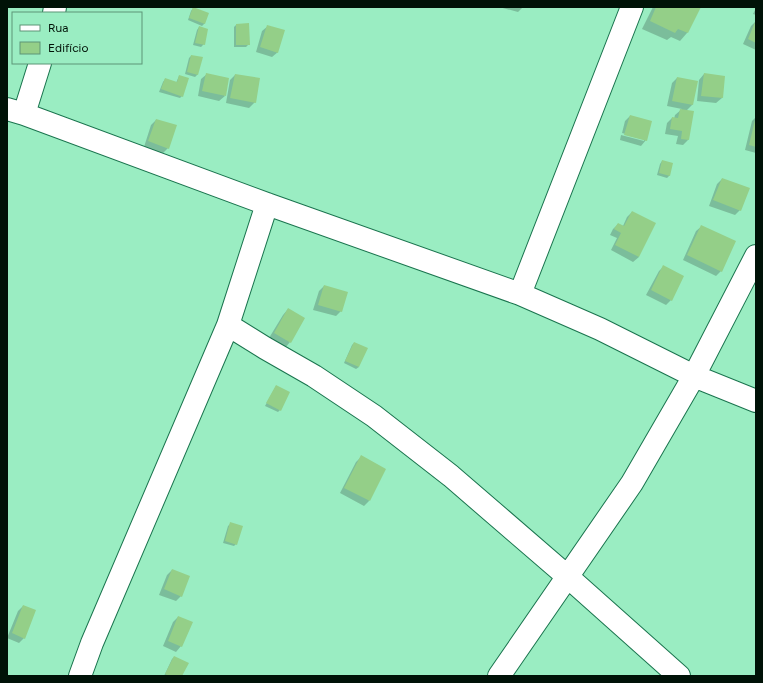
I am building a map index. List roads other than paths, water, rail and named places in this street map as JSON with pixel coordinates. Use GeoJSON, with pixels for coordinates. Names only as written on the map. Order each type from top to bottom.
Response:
{"type":"FeatureCollection","features":[{"type":"Feature","properties":{"kind":"street"},"geometry":{"type":"LineString","coordinates":[[520,294],[632,7]]}},
{"type":"Feature","properties":{"kind":"street"},"geometry":{"type":"LineString","coordinates":[[40,64],[16,112],[267,204],[520,294],[600,329],[694,376],[756,402]]}},
{"type":"Feature","properties":{"kind":"street"},"geometry":{"type":"LineString","coordinates":[[80,676],[92,643],[228,325],[267,204]]}},
{"type":"Feature","properties":{"kind":"street"},"geometry":{"type":"LineString","coordinates":[[499,676],[632,484],[694,376],[756,256]]}},
{"type":"Feature","properties":{"kind":"street"},"geometry":{"type":"LineString","coordinates":[[228,325],[314,376],[374,416],[451,476],[568,577],[679,676]]}}]}
